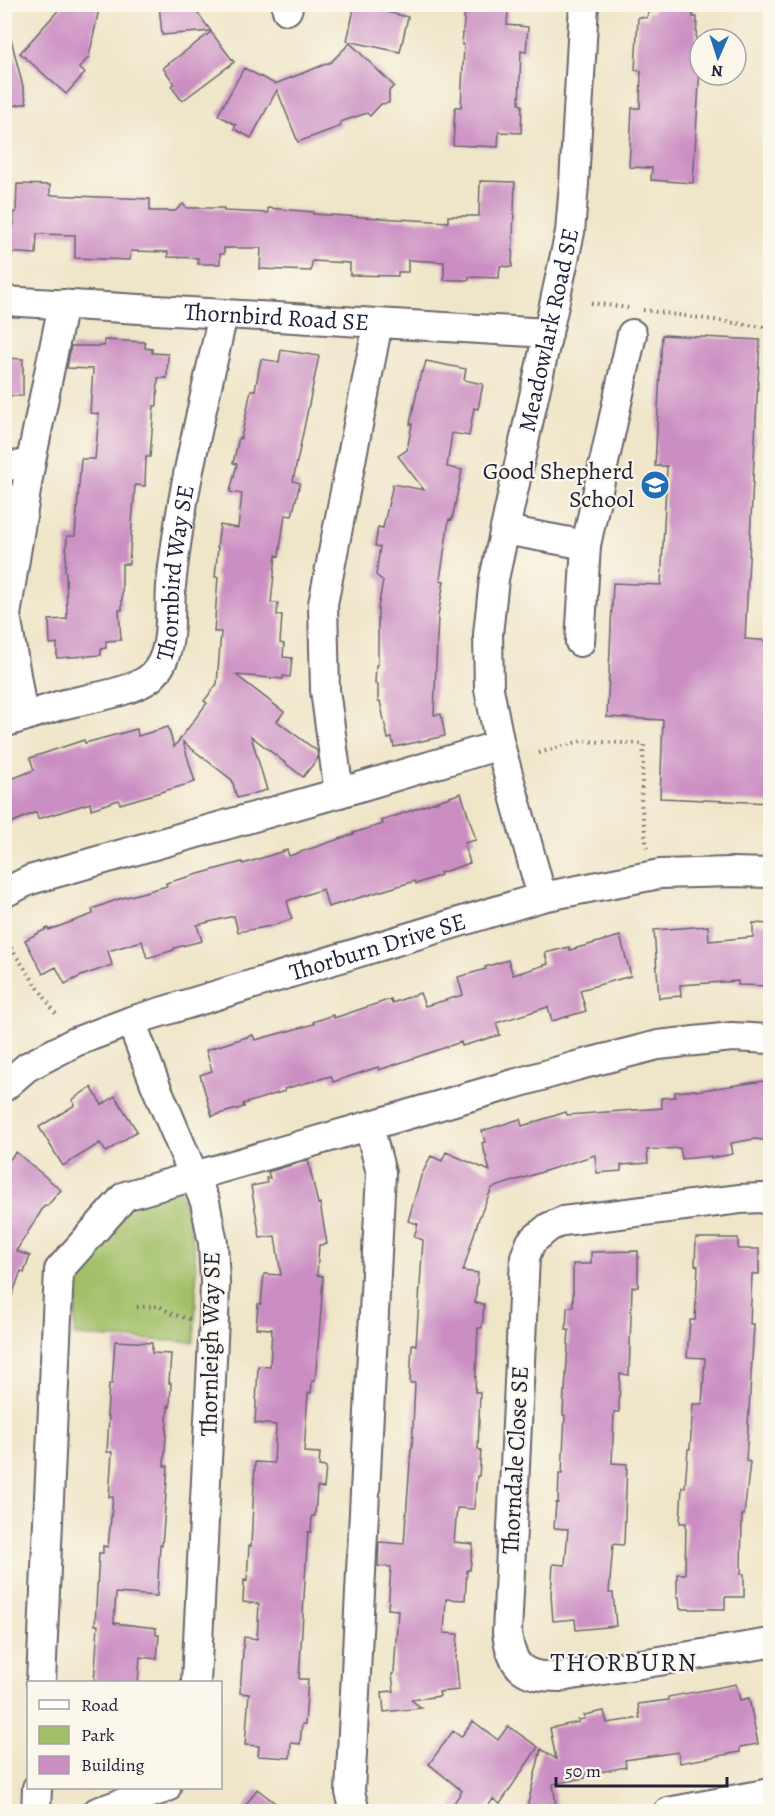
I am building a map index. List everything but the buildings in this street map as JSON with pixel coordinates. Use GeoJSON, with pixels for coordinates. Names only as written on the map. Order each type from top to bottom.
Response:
{"type":"FeatureCollection","features":[{"type":"Feature","properties":{"kind":"street","name":"Meadowlark Road SE"},"geometry":{"type":"LineString","coordinates":[[542,897],[500,745],[489,689],[488,634],[494,579],[570,232],[584,4]]}},
{"type":"Feature","properties":{"kind":"street","name":"Thornbird Road SE"},"geometry":{"type":"LineString","coordinates":[[4,300],[548,333]]}},
{"type":"Feature","properties":{"kind":"street"},"geometry":{"type":"LineString","coordinates":[[14,720],[6,615],[17,465],[63,304]]}},
{"type":"Feature","properties":{"kind":"street","name":"Thornbird Way SE"},"geometry":{"type":"LineString","coordinates":[[14,720],[60,705],[138,686],[151,677],[160,666],[168,638],[178,530],[222,314]]}},
{"type":"Feature","properties":{"kind":"street"},"geometry":{"type":"LineString","coordinates":[[339,793],[325,690],[323,604],[378,323]]}},
{"type":"Feature","properties":{"kind":"street"},"geometry":{"type":"LineString","coordinates":[[580,642],[586,544],[632,334]]}},
{"type":"Feature","properties":{"kind":"street"},"geometry":{"type":"LineString","coordinates":[[505,530],[586,544]]}},
{"type":"Feature","properties":{"kind":"street"},"geometry":{"type":"LineString","coordinates":[[4,893],[30,880],[500,745]]}},
{"type":"Feature","properties":{"kind":"street","name":"Thorburn Drive SE"},"geometry":{"type":"LineString","coordinates":[[4,1087],[27,1067],[75,1042],[131,1021],[542,897],[660,874],[771,873]]}},
{"type":"Feature","properties":{"kind":"street","name":"Thornleigh Way SE"},"geometry":{"type":"LineString","coordinates":[[131,1021],[205,1202],[213,1243],[214,1319],[196,1681]]}},
{"type":"Feature","properties":{"kind":"street"},"geometry":{"type":"LineString","coordinates":[[41,1681],[59,1270],[125,1196],[576,1066],[658,1045],[732,1037],[771,1039]]}},
{"type":"Feature","properties":{"kind":"street"},"geometry":{"type":"LineString","coordinates":[[354,1812],[350,1792],[381,1173],[369,1126]]}},
{"type":"Feature","properties":{"kind":"street","name":"Thorndale Close SE"},"geometry":{"type":"LineString","coordinates":[[771,1201],[762,1198],[740,1200],[563,1221],[549,1227],[531,1242],[525,1257],[507,1633],[510,1652],[520,1668],[537,1677],[560,1677],[771,1643]]}},
{"type":"Feature","properties":{"kind":"street"},"geometry":{"type":"LineString","coordinates":[[36,1812],[37,1789]]}},
{"type":"Feature","properties":{"kind":"street"},"geometry":{"type":"LineString","coordinates":[[97,1812],[163,1789]]}},
{"type":"Feature","properties":{"kind":"street"},"geometry":{"type":"LineString","coordinates":[[669,1812],[771,1793]]}},
{"type":"Feature","properties":{"kind":"path"},"geometry":{"type":"LineString","coordinates":[[591,303],[763,327],[771,333]]}},
{"type":"Feature","properties":{"kind":"path"},"geometry":{"type":"LineString","coordinates":[[539,753],[581,741],[644,744],[641,802],[647,848]]}},
{"type":"Feature","properties":{"kind":"path"},"geometry":{"type":"LineString","coordinates":[[4,938],[56,1014]]}},
{"type":"Feature","properties":{"kind":"path"},"geometry":{"type":"LineString","coordinates":[[137,1307],[159,1306],[172,1314],[189,1319],[214,1319]]}},
{"type":"Feature","properties":{"kind":"green space"},"geometry":{"type":"Polygon","coordinates":[[[180,1190],[191,1231],[195,1262],[194,1342],[74,1336],[78,1269],[128,1204],[180,1190]]]}},
{"type":"Feature","properties":{"kind":"place","name":"Good Shepherd School"},"geometry":{"type":"Point","coordinates":[655,485]}},
{"type":"Feature","properties":{"kind":"district","name":"THORBURN"},"geometry":{"type":"Point","coordinates":[624,1662]}}]}
